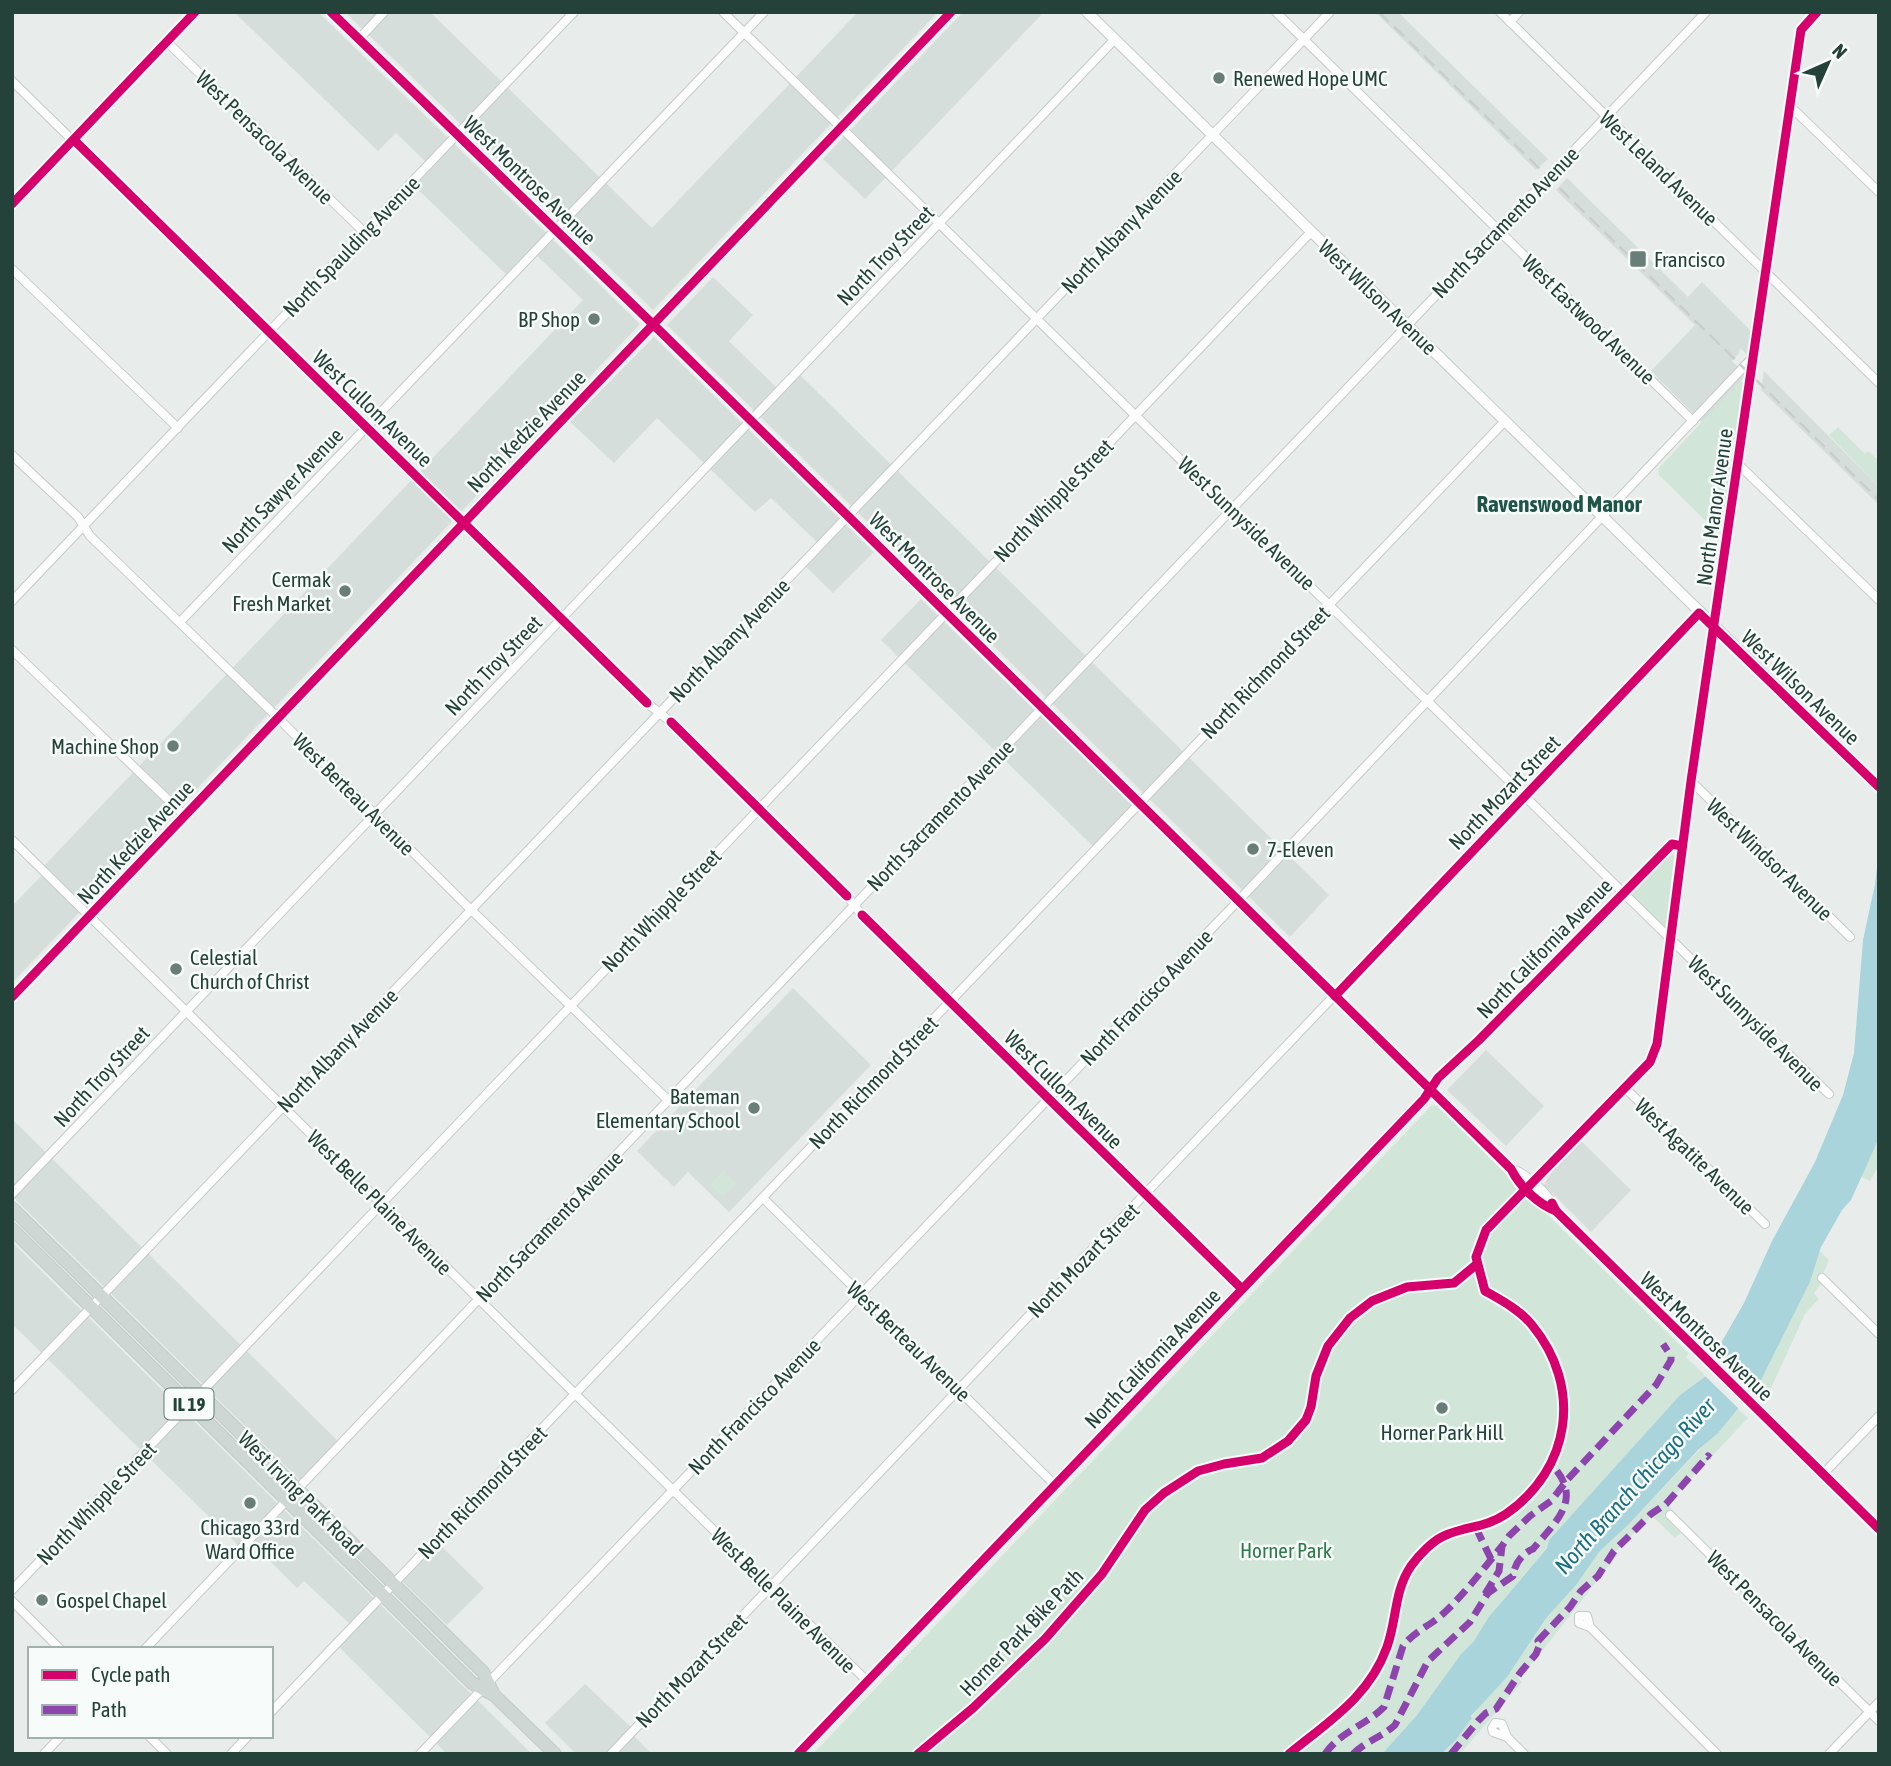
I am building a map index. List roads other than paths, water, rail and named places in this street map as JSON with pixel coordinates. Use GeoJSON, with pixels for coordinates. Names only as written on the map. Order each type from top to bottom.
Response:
{"type":"FeatureCollection","features":[{"type":"Feature","properties":{"kind":"main road"},"geometry":{"type":"LineString","coordinates":[[12,204],[195,12]]}},
{"type":"Feature","properties":{"kind":"main road","name":"West Montrose Avenue"},"geometry":{"type":"LineString","coordinates":[[331,12],[751,420],[1511,1169],[1534,1180],[1556,1211],[1879,1529]]}},
{"type":"Feature","properties":{"kind":"main road","name":"North Kedzie Avenue"},"geometry":{"type":"LineString","coordinates":[[12,997],[951,12]]}},
{"type":"Feature","properties":{"kind":"main road","name":"West Wilson Avenue"},"geometry":{"type":"LineString","coordinates":[[1087,12],[1879,787]]}},
{"type":"Feature","properties":{"kind":"main road","name":"North California Avenue"},"geometry":{"type":"LineString","coordinates":[[798,1754],[1431,1091]]}},
{"type":"Feature","properties":{"kind":"main road","name":"West Montrose Avenue"},"geometry":{"type":"LineString","coordinates":[[1511,1169],[1516,1179],[1544,1206],[1556,1211]]}},
{"type":"Feature","properties":{"kind":"main road","name":"West Irving Park Road"},"geometry":{"type":"LineString","coordinates":[[12,1208],[483,1672],[485,1685],[555,1754]]}},
{"type":"Feature","properties":{"kind":"main road","name":"West Irving Park Road"},"geometry":{"type":"LineString","coordinates":[[12,1229],[472,1683],[485,1685]]}},
{"type":"Feature","properties":{"kind":"street"},"geometry":{"type":"LineString","coordinates":[[359,38],[384,12]]}},
{"type":"Feature","properties":{"kind":"street","name":"North Spaulding Avenue"},"geometry":{"type":"LineString","coordinates":[[12,601],[574,12]]}},
{"type":"Feature","properties":{"kind":"street","name":"West Sunnyside Avenue"},"geometry":{"type":"LineString","coordinates":[[723,12],[1829,1094]]}},
{"type":"Feature","properties":{"kind":"street","name":"North Sawyer Avenue"},"geometry":{"type":"LineString","coordinates":[[180,622],[764,12]]}},
{"type":"Feature","properties":{"kind":"street","name":"West Eastwood Avenue"},"geometry":{"type":"LineString","coordinates":[[1276,12],[1693,421]]}},
{"type":"Feature","properties":{"kind":"street","name":"North Albany Avenue"},"geometry":{"type":"LineString","coordinates":[[12,1390],[1330,12]]}},
{"type":"Feature","properties":{"kind":"street","name":"West Leland Avenue"},"geometry":{"type":"LineString","coordinates":[[1500,12],[1879,383]]}},
{"type":"Feature","properties":{"kind":"street"},"geometry":{"type":"LineString","coordinates":[[1510,22],[1519,12]]}},
{"type":"Feature","properties":{"kind":"street","name":"North Sacramento Avenue"},"geometry":{"type":"LineString","coordinates":[[147,1647],[1706,12]]}},
{"type":"Feature","properties":{"kind":"street","name":"North Manor Avenue"},"geometry":{"type":"LineString","coordinates":[[1534,1180],[1650,1062],[1657,1044],[1691,781],[1801,30],[1817,12]]}},
{"type":"Feature","properties":{"kind":"street","name":"North Troy Street"},"geometry":{"type":"LineString","coordinates":[[12,1194],[1115,39]]}},
{"type":"Feature","properties":{"kind":"street","name":"West Pensacola Avenue"},"geometry":{"type":"LineString","coordinates":[[167,42],[364,232]]}},
{"type":"Feature","properties":{"kind":"street","name":"West Cullom Avenue"},"geometry":{"type":"LineString","coordinates":[[12,80],[758,809],[1242,1289]]}},
{"type":"Feature","properties":{"kind":"street"},"geometry":{"type":"LineString","coordinates":[[1790,106],[1879,192]]}},
{"type":"Feature","properties":{"kind":"street","name":"North Whipple Street"},"geometry":{"type":"LineString","coordinates":[[12,1590],[1311,232]]}},
{"type":"Feature","properties":{"kind":"street"},"geometry":{"type":"LineString","coordinates":[[12,269],[178,428]]}},
{"type":"Feature","properties":{"kind":"street","name":"North Francisco Avenue"},"geometry":{"type":"LineString","coordinates":[[420,1754],[1238,901],[1753,357]]}},
{"type":"Feature","properties":{"kind":"street","name":"North Richmond Street"},"geometry":{"type":"LineString","coordinates":[[273,1710],[1504,422]]}},
{"type":"Feature","properties":{"kind":"street","name":"West Berteau Avenue"},"geometry":{"type":"LineString","coordinates":[[12,455],[78,517],[90,537],[668,1100]]}},
{"type":"Feature","properties":{"kind":"street"},"geometry":{"type":"LineString","coordinates":[[1738,464],[1879,600]]}},
{"type":"Feature","properties":{"kind":"street","name":"North Mozart Street"},"geometry":{"type":"LineString","coordinates":[[611,1754],[1699,613]]}},
{"type":"Feature","properties":{"kind":"street"},"geometry":{"type":"LineString","coordinates":[[12,650],[184,815]]}},
{"type":"Feature","properties":{"kind":"street","name":"West Windsor Avenue"},"geometry":{"type":"LineString","coordinates":[[1691,781],[1850,937]]}},
{"type":"Feature","properties":{"kind":"street","name":"West Belle Plaine Avenue"},"geometry":{"type":"LineString","coordinates":[[12,840],[867,1681]]}},
{"type":"Feature","properties":{"kind":"street","name":"North California Avenue"},"geometry":{"type":"LineString","coordinates":[[1431,1091],[1438,1079],[1672,844],[1682,846]]}},
{"type":"Feature","properties":{"kind":"street","name":"West Agatite Avenue"},"geometry":{"type":"LineString","coordinates":[[1625,1087],[1765,1224]]}},
{"type":"Feature","properties":{"kind":"street","name":"West Berteau Avenue"},"geometry":{"type":"LineString","coordinates":[[762,1198],[1055,1485]]}},
{"type":"Feature","properties":{"kind":"street"},"geometry":{"type":"LineString","coordinates":[[1822,1278],[1879,1334]]}},
{"type":"Feature","properties":{"kind":"street"},"geometry":{"type":"LineString","coordinates":[[1823,1474],[1879,1416]]}},
{"type":"Feature","properties":{"kind":"street","name":"West Pensacola Avenue"},"geometry":{"type":"LineString","coordinates":[[1670,1515],[1879,1721]]}},
{"type":"Feature","properties":{"kind":"street"},"geometry":{"type":"LineString","coordinates":[[12,1601],[58,1647]]}},
{"type":"Feature","properties":{"kind":"street"},"geometry":{"type":"LineString","coordinates":[[1590,1627],[1717,1754]]}},
{"type":"Feature","properties":{"kind":"street"},"geometry":{"type":"LineString","coordinates":[[1829,1754],[1879,1702]]}},
{"type":"Feature","properties":{"kind":"street"},"geometry":{"type":"LineString","coordinates":[[1507,1737],[1524,1754]]}},
{"type":"Feature","properties":{"kind":"street"},"geometry":{"type":"LineString","coordinates":[[44,1754],[59,1738]]}},
{"type":"Feature","properties":{"kind":"street"},"geometry":{"type":"LineString","coordinates":[[151,1738],[167,1754]]}},
{"type":"Feature","properties":{"kind":"street"},"geometry":{"type":"LineString","coordinates":[[231,1754],[246,1738]]}},
{"type":"Feature","properties":{"kind":"water","name":"North Branch Chicago River"},"geometry":{"type":"Polygon","coordinates":[[[1879,850],[1879,1138],[1851,1200],[1842,1210],[1821,1247],[1810,1282],[1760,1382],[1718,1433],[1698,1450],[1599,1552],[1576,1585],[1547,1617],[1507,1677],[1471,1716],[1455,1741],[1441,1754],[1382,1754],[1417,1715],[1461,1654],[1474,1641],[1488,1618],[1547,1548],[1549,1540],[1680,1395],[1706,1376],[1716,1360],[1721,1343],[1744,1303],[1772,1241],[1815,1162],[1843,1095],[1854,1053],[1863,940],[1879,850]]]}},
{"type":"Feature","properties":{"kind":"railway"},"geometry":{"type":"LineString","coordinates":[[1379,12],[1879,500]]}},
{"type":"Feature","properties":{"kind":"place","name":"Renewed Hope UMC"},"geometry":{"type":"Point","coordinates":[1219,78]}},
{"type":"Feature","properties":{"kind":"place","name":"Francisco"},"geometry":{"type":"Point","coordinates":[1638,259]}},
{"type":"Feature","properties":{"kind":"place","name":"BP Shop"},"geometry":{"type":"Point","coordinates":[594,319]}},
{"type":"Feature","properties":{"kind":"place","name":"Cermak Fresh Market"},"geometry":{"type":"Point","coordinates":[345,591]}},
{"type":"Feature","properties":{"kind":"place","name":"Machine Shop"},"geometry":{"type":"Point","coordinates":[173,746]}},
{"type":"Feature","properties":{"kind":"place","name":"7-Eleven"},"geometry":{"type":"Point","coordinates":[1253,849]}},
{"type":"Feature","properties":{"kind":"place","name":"Celestial Church of Christ"},"geometry":{"type":"Point","coordinates":[176,969]}},
{"type":"Feature","properties":{"kind":"place","name":"Bateman Elementary School"},"geometry":{"type":"Point","coordinates":[754,1108]}},
{"type":"Feature","properties":{"kind":"place","name":"Horner Park Hill"},"geometry":{"type":"Point","coordinates":[1442,1408]}},
{"type":"Feature","properties":{"kind":"place","name":"Chicago 33rd Ward Office"},"geometry":{"type":"Point","coordinates":[250,1503]}},
{"type":"Feature","properties":{"kind":"place","name":"Gospel Chapel"},"geometry":{"type":"Point","coordinates":[42,1600]}},
{"type":"Feature","properties":{"kind":"district","name":"Ravenswood Manor"},"geometry":{"type":"Point","coordinates":[1559,504]}},
{"type":"Feature","properties":{"kind":"park label","name":"Horner Park"},"geometry":{"type":"Point","coordinates":[1286,1550]}}]}
